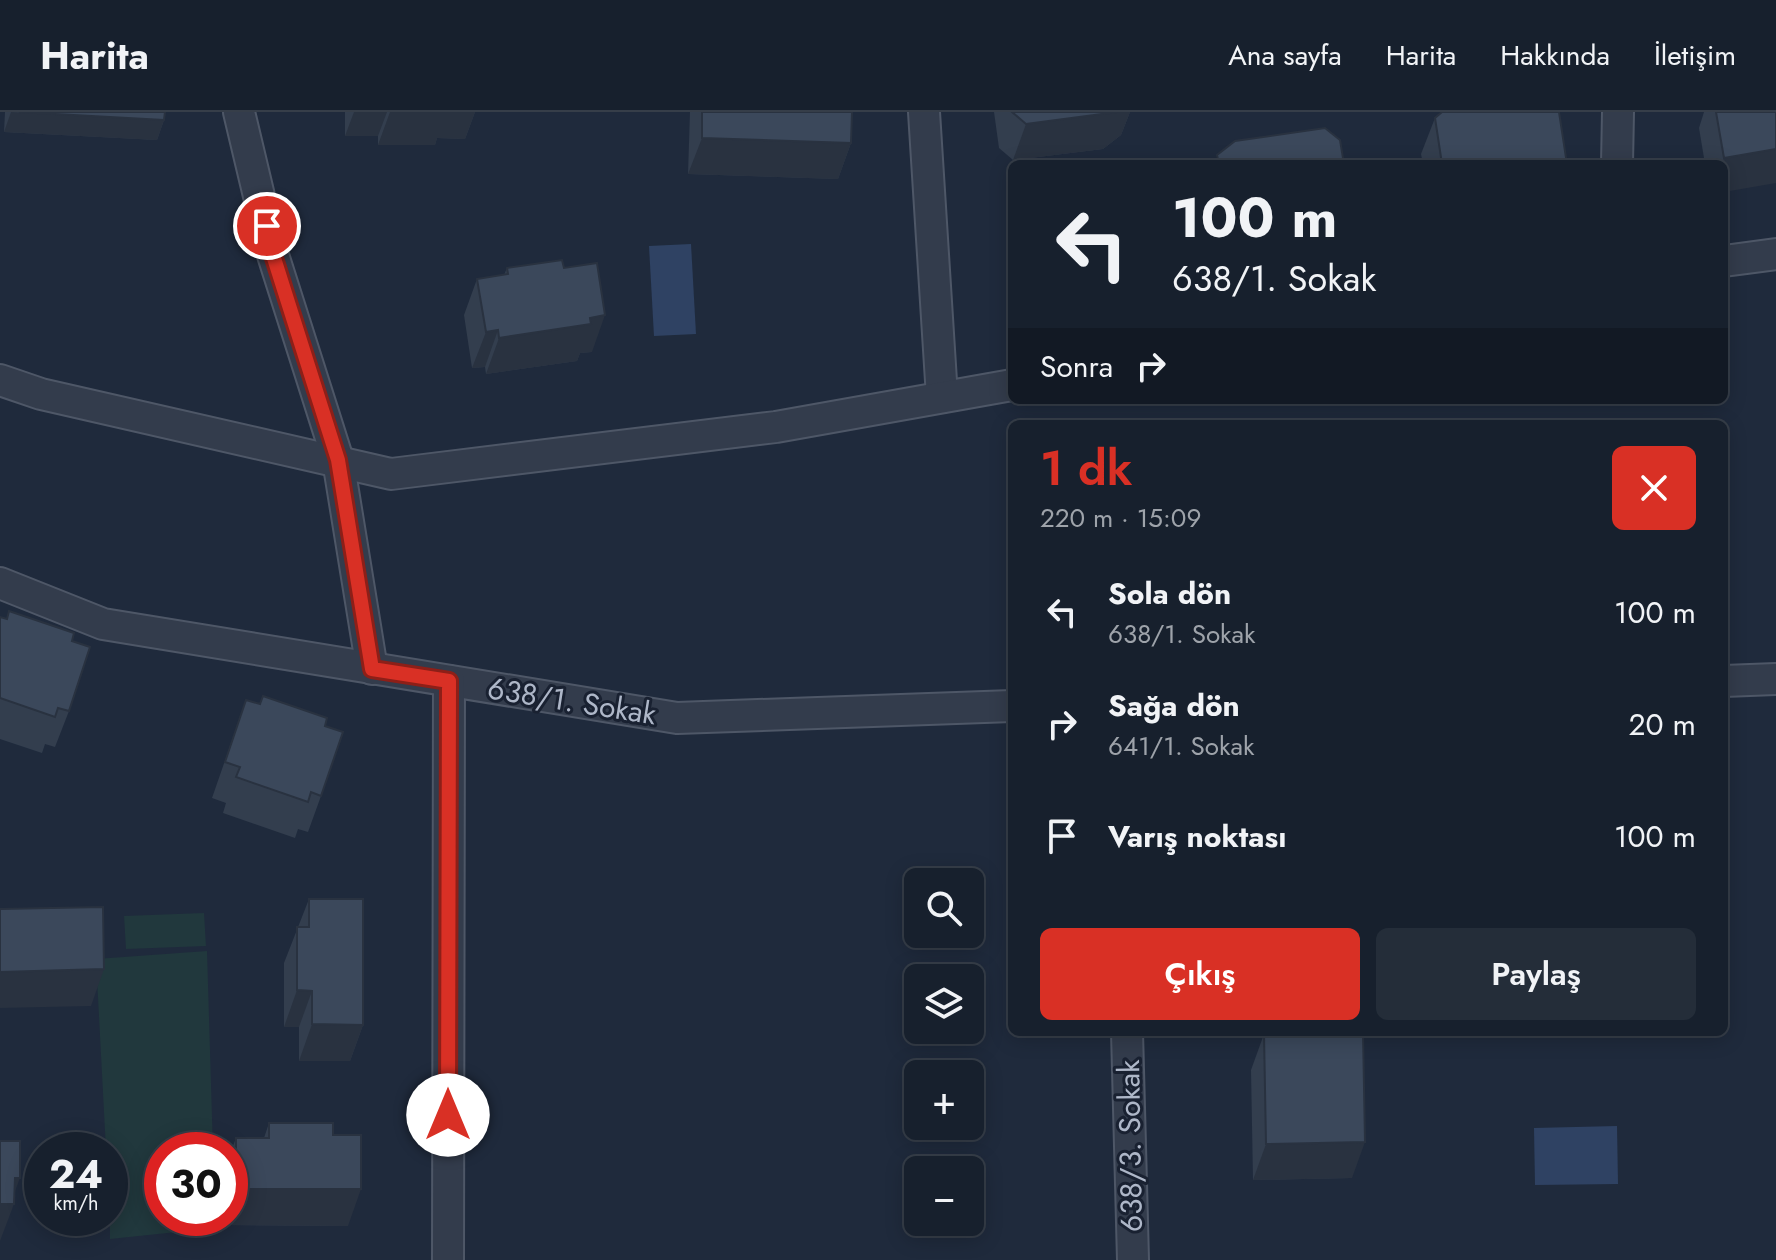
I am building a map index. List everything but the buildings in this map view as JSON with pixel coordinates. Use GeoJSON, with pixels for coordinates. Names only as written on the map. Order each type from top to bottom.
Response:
{"type":"FeatureCollection","features":[{"type":"Feature","properties":{"kind":"street"},"geometry":{"type":"LineString","coordinates":[[239,112],[273,255],[338,460],[372,669]]}},
{"type":"Feature","properties":{"kind":"street"},"geometry":{"type":"LineString","coordinates":[[924,112],[942,397]]}},
{"type":"Feature","properties":{"kind":"street"},"geometry":{"type":"LineString","coordinates":[[1617,160],[1618,112]]}},
{"type":"Feature","properties":{"kind":"street"},"geometry":{"type":"LineString","coordinates":[[1728,260],[1776,254]]}},
{"type":"Feature","properties":{"kind":"street"},"geometry":{"type":"LineString","coordinates":[[0,380],[41,394],[391,474],[776,427],[1008,386]]}},
{"type":"Feature","properties":{"kind":"street","name":"638/1. Sokak"},"geometry":{"type":"LineString","coordinates":[[0,583],[103,624],[677,718],[1008,706]]}},
{"type":"Feature","properties":{"kind":"street"},"geometry":{"type":"LineString","coordinates":[[1728,681],[1776,679]]}},
{"type":"Feature","properties":{"kind":"street"},"geometry":{"type":"LineString","coordinates":[[448,1260],[449,681]]}},
{"type":"Feature","properties":{"kind":"street","name":"638/3. Sokak"},"geometry":{"type":"LineString","coordinates":[[1127,1036],[1133,1260]]}},
{"type":"Feature","properties":{"kind":"green space"},"geometry":{"type":"Polygon","coordinates":[[[204,913],[206,946],[126,949],[124,916],[204,913]]]}},
{"type":"Feature","properties":{"kind":"green space"},"geometry":{"type":"Polygon","coordinates":[[[207,951],[212,1132],[144,1132],[144,1235],[110,1239],[110,1236],[128,1236],[128,1132],[105,1132],[96,959],[207,951]]]}},
{"type":"Feature","properties":{"kind":"water"},"geometry":{"type":"Polygon","coordinates":[[[691,244],[696,334],[654,336],[649,246],[691,244]]]}},
{"type":"Feature","properties":{"kind":"water"},"geometry":{"type":"Polygon","coordinates":[[[1617,1126],[1618,1184],[1535,1185],[1534,1128],[1617,1126]]]}},
{"type":"Feature","properties":{"kind":"route"},"geometry":{"type":"LineString","coordinates":[[267,226],[273,255],[338,460],[372,669],[449,681],[448,1115]]}}]}
